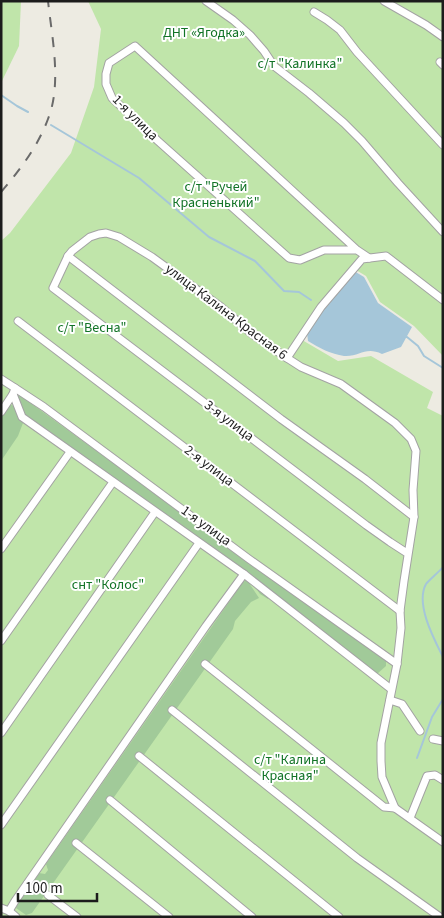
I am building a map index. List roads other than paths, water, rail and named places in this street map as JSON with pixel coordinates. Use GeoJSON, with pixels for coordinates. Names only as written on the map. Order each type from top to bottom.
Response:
{"type":"FeatureCollection","features":[{"type":"Feature","properties":{"kind":"street"},"geometry":{"type":"LineString","coordinates":[[206,1],[250,35],[274,66],[344,123],[443,232]]}},
{"type":"Feature","properties":{"kind":"street"},"geometry":{"type":"LineString","coordinates":[[384,1],[443,37]]}},
{"type":"Feature","properties":{"kind":"street"},"geometry":{"type":"LineString","coordinates":[[314,12],[340,30],[357,52],[443,145]]}},
{"type":"Feature","properties":{"kind":"street","name":"1-я улица"},"geometry":{"type":"LineString","coordinates":[[356,250],[324,250],[300,260],[289,258],[112,98],[106,84],[109,63],[135,46],[356,250],[369,258]]}},
{"type":"Feature","properties":{"kind":"street","name":"улица Калина Красная 6"},"geometry":{"type":"LineString","coordinates":[[68,256],[90,237],[106,233],[118,237],[152,257],[220,307],[252,334],[287,358],[301,367],[341,384],[395,423],[411,439],[416,451],[413,490],[414,517],[407,553],[396,664],[382,733],[382,777],[395,808]]}},
{"type":"Feature","properties":{"kind":"street"},"geometry":{"type":"LineString","coordinates":[[68,256],[281,419],[365,479],[414,517]]}},
{"type":"Feature","properties":{"kind":"street","name":"3-я улица"},"geometry":{"type":"LineString","coordinates":[[68,256],[53,288],[366,525],[407,553]]}},
{"type":"Feature","properties":{"kind":"street"},"geometry":{"type":"LineString","coordinates":[[287,358],[321,307],[362,259],[386,256],[443,300]]}},
{"type":"Feature","properties":{"kind":"street","name":"2-я улица"},"geometry":{"type":"LineString","coordinates":[[18,321],[400,611]]}},
{"type":"Feature","properties":{"kind":"street","name":"1-я улица"},"geometry":{"type":"LineString","coordinates":[[1,379],[14,391],[44,406],[396,664]]}},
{"type":"Feature","properties":{"kind":"street"},"geometry":{"type":"LineString","coordinates":[[1,412],[14,391]]}},
{"type":"Feature","properties":{"kind":"street","name":"1-я улица"},"geometry":{"type":"LineString","coordinates":[[14,391],[22,418],[244,574],[391,689]]}},
{"type":"Feature","properties":{"kind":"street"},"geometry":{"type":"LineString","coordinates":[[1,549],[70,452]]}},
{"type":"Feature","properties":{"kind":"street"},"geometry":{"type":"LineString","coordinates":[[1,642],[113,482]]}},
{"type":"Feature","properties":{"kind":"street"},"geometry":{"type":"LineString","coordinates":[[1,733],[155,512]]}},
{"type":"Feature","properties":{"kind":"street"},"geometry":{"type":"LineString","coordinates":[[1,826],[199,543]]}},
{"type":"Feature","properties":{"kind":"street"},"geometry":{"type":"LineString","coordinates":[[9,912],[14,901],[244,574]]}},
{"type":"Feature","properties":{"kind":"street"},"geometry":{"type":"LineString","coordinates":[[204,664],[384,807],[395,808],[443,842]]}},
{"type":"Feature","properties":{"kind":"street"},"geometry":{"type":"LineString","coordinates":[[390,700],[402,704],[420,730]]}},
{"type":"Feature","properties":{"kind":"street"},"geometry":{"type":"LineString","coordinates":[[172,710],[357,858],[440,917]]}},
{"type":"Feature","properties":{"kind":"street"},"geometry":{"type":"LineString","coordinates":[[432,739],[443,741]]}},
{"type":"Feature","properties":{"kind":"street"},"geometry":{"type":"LineString","coordinates":[[139,756],[339,917]]}},
{"type":"Feature","properties":{"kind":"street"},"geometry":{"type":"LineString","coordinates":[[410,818],[427,776],[435,775],[443,780]]}},
{"type":"Feature","properties":{"kind":"street"},"geometry":{"type":"LineString","coordinates":[[110,800],[252,917]]}},
{"type":"Feature","properties":{"kind":"street"},"geometry":{"type":"LineString","coordinates":[[76,843],[169,917]]}},
{"type":"Feature","properties":{"kind":"street"},"geometry":{"type":"LineString","coordinates":[[48,895],[77,917]]}},
{"type":"Feature","properties":{"kind":"street"},"geometry":{"type":"LineString","coordinates":[[1,908],[16,917]]}},
{"type":"Feature","properties":{"kind":"water"},"geometry":{"type":"Polygon","coordinates":[[[354,271],[364,277],[378,303],[412,327],[401,347],[382,354],[367,351],[344,356],[334,354],[308,341],[307,333],[327,304],[354,271]]]}},
{"type":"Feature","properties":{"kind":"waterway"},"geometry":{"type":"LineString","coordinates":[[1,95],[28,112]]}},
{"type":"Feature","properties":{"kind":"waterway"},"geometry":{"type":"LineString","coordinates":[[51,125],[139,178],[209,237],[255,261],[284,291],[299,292],[311,300]]}},
{"type":"Feature","properties":{"kind":"waterway"},"geometry":{"type":"LineString","coordinates":[[405,337],[418,346],[424,356],[443,368]]}},
{"type":"Feature","properties":{"kind":"waterway"},"geometry":{"type":"LineString","coordinates":[[443,567],[426,584],[423,592],[424,611],[427,621],[443,657]]}},
{"type":"Feature","properties":{"kind":"waterway"},"geometry":{"type":"LineString","coordinates":[[417,758],[432,717],[443,699]]}},
{"type":"Feature","properties":{"kind":"railway"},"geometry":{"type":"LineString","coordinates":[[1,192],[34,148],[44,129],[52,105],[55,61],[48,1]]}},
{"type":"Feature","properties":{"kind":"park label","name":"ДНТ «Ягодка»"},"geometry":{"type":"Point","coordinates":[204,33]}},
{"type":"Feature","properties":{"kind":"park label","name":"с/т \"Калинка\""},"geometry":{"type":"Point","coordinates":[300,64]}},
{"type":"Feature","properties":{"kind":"park label","name":"с/т \"Ручей Красненький\""},"geometry":{"type":"Point","coordinates":[216,196]}},
{"type":"Feature","properties":{"kind":"park label","name":"с/т \"Весна\""},"geometry":{"type":"Point","coordinates":[92,328]}},
{"type":"Feature","properties":{"kind":"park label","name":"снт \"Колос\""},"geometry":{"type":"Point","coordinates":[108,585]}},
{"type":"Feature","properties":{"kind":"park label","name":"с/т \"Калина Красная\""},"geometry":{"type":"Point","coordinates":[290,768]}}]}
